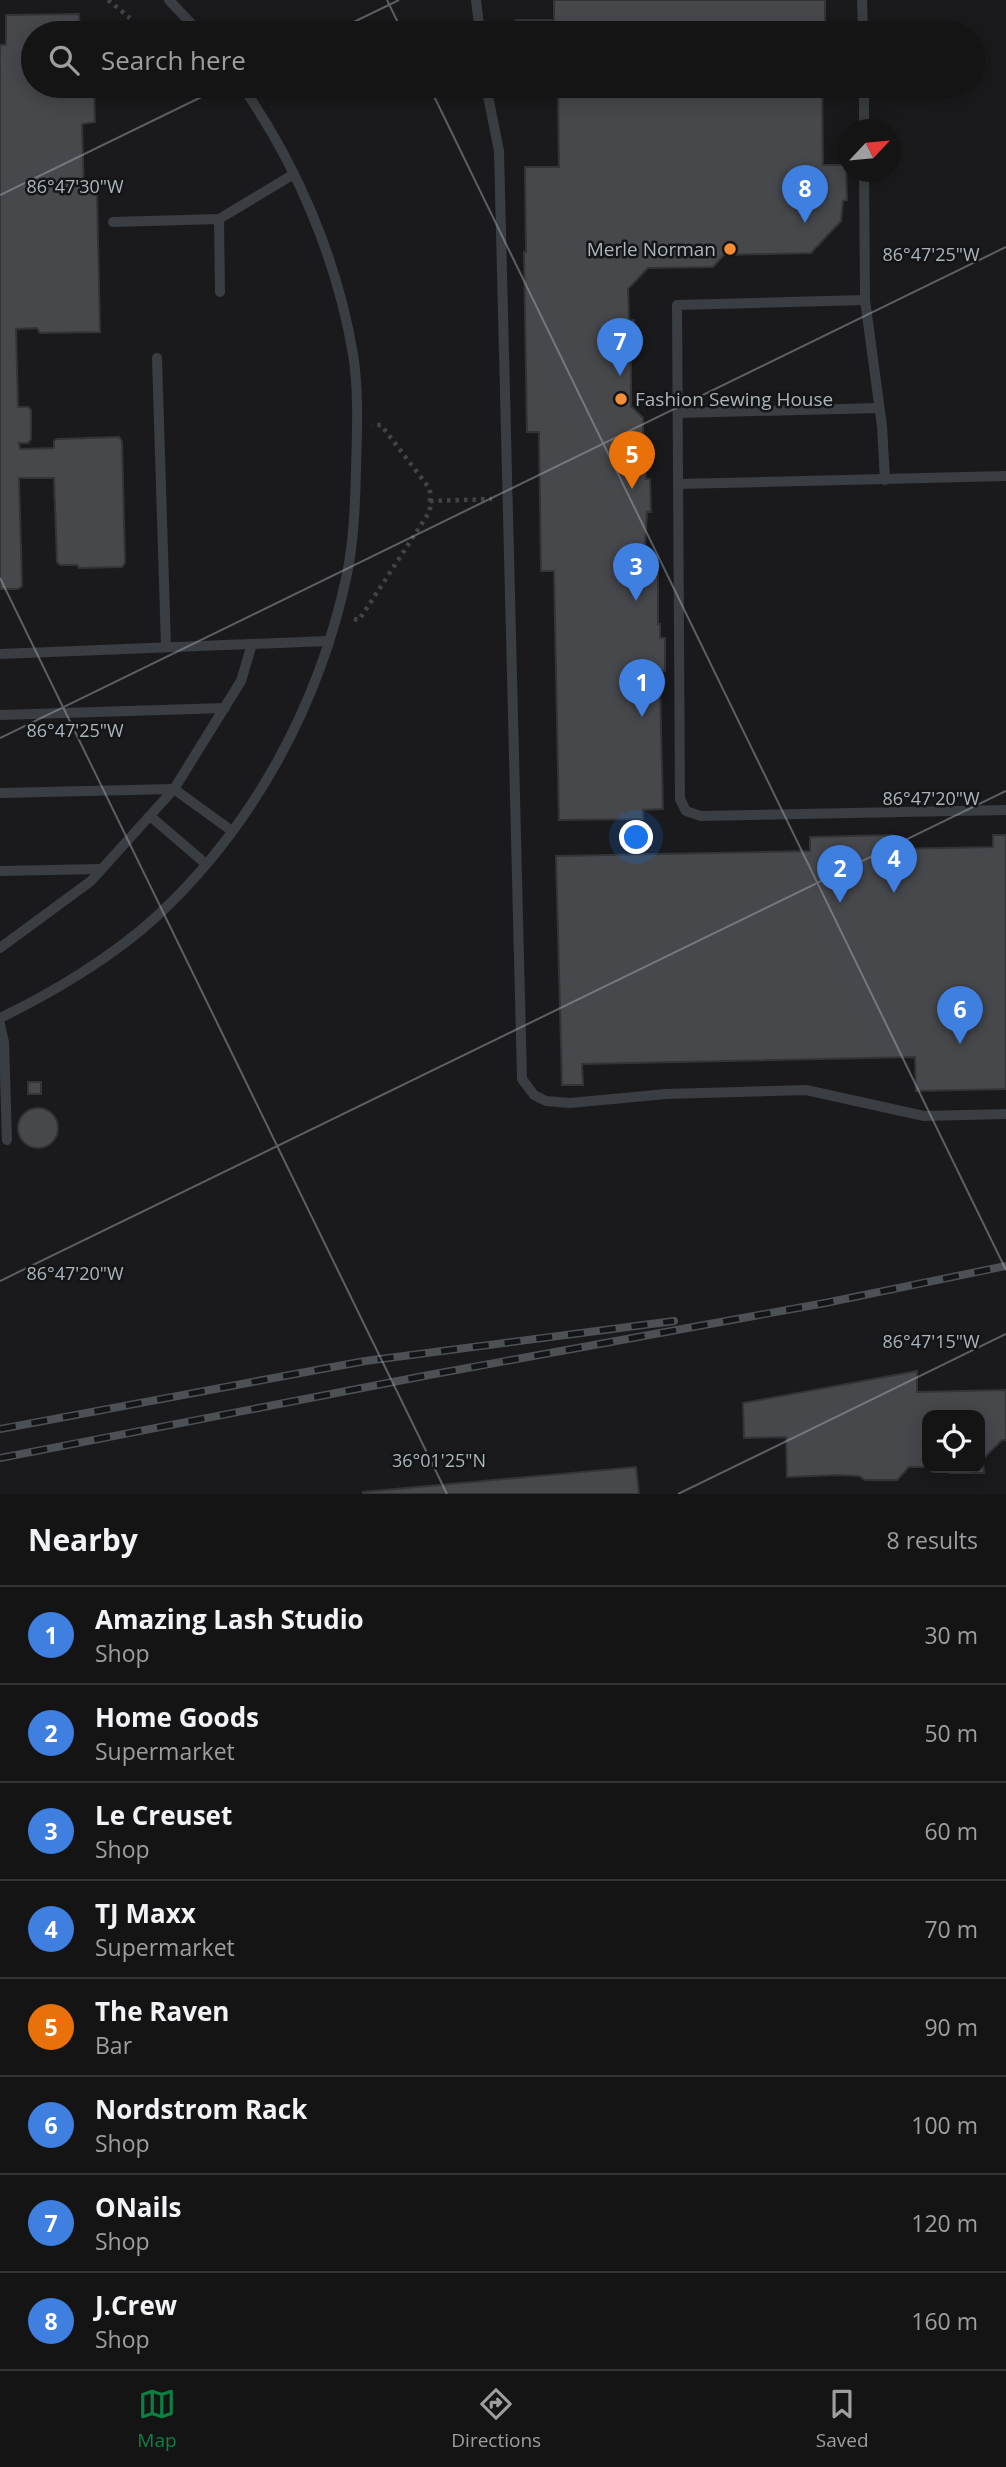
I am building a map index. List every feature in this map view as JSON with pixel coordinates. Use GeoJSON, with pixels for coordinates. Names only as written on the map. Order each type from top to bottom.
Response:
{"type":"FeatureCollection","features":[{"type":"Feature","properties":{"kind":"lane"},"geometry":{"type":"LineString","coordinates":[[169,0],[189,21]]}},
{"type":"Feature","properties":{"kind":"lane"},"geometry":{"type":"LineString","coordinates":[[476,0],[479,21]]}},
{"type":"Feature","properties":{"kind":"lane"},"geometry":{"type":"LineString","coordinates":[[862,0],[863,21]]}},
{"type":"Feature","properties":{"kind":"lane"},"geometry":{"type":"LineString","coordinates":[[0,1018],[63,984],[131,938],[157,916],[206,864],[274,769],[313,688],[337,615],[347,573],[353,529],[357,425],[354,355],[327,253],[282,150],[250,98]]}},
{"type":"Feature","properties":{"kind":"lane"},"geometry":{"type":"LineString","coordinates":[[488,98],[499,151],[522,1079],[534,1095],[546,1101],[570,1103],[666,1094],[806,1090],[924,1116],[1006,1114]]}},
{"type":"Feature","properties":{"kind":"lane"},"geometry":{"type":"LineString","coordinates":[[864,98],[864,119]]}},
{"type":"Feature","properties":{"kind":"lane"},"geometry":{"type":"LineString","coordinates":[[113,222],[219,219],[294,174]]}},
{"type":"Feature","properties":{"kind":"lane"},"geometry":{"type":"LineString","coordinates":[[864,182],[865,300],[885,480]]}},
{"type":"Feature","properties":{"kind":"lane"},"geometry":{"type":"LineString","coordinates":[[219,219],[220,292]]}},
{"type":"Feature","properties":{"kind":"lane"},"geometry":{"type":"LineString","coordinates":[[865,300],[677,305],[680,799],[686,811],[712,816],[1006,810]]}},
{"type":"Feature","properties":{"kind":"lane"},"geometry":{"type":"LineString","coordinates":[[157,358],[166,647]]}},
{"type":"Feature","properties":{"kind":"lane"},"geometry":{"type":"LineString","coordinates":[[678,413],[879,408]]}},
{"type":"Feature","properties":{"kind":"lane"},"geometry":{"type":"LineString","coordinates":[[678,484],[1006,476]]}},
{"type":"Feature","properties":{"kind":"lane"},"geometry":{"type":"LineString","coordinates":[[0,654],[328,641]]}},
{"type":"Feature","properties":{"kind":"lane"},"geometry":{"type":"LineString","coordinates":[[0,948],[91,881],[174,789],[241,681],[252,644]]}},
{"type":"Feature","properties":{"kind":"lane"},"geometry":{"type":"LineString","coordinates":[[0,715],[225,708]]}},
{"type":"Feature","properties":{"kind":"lane"},"geometry":{"type":"LineString","coordinates":[[0,793],[174,789],[232,831]]}},
{"type":"Feature","properties":{"kind":"lane"},"geometry":{"type":"LineString","coordinates":[[150,816],[206,864]]}},
{"type":"Feature","properties":{"kind":"lane"},"geometry":{"type":"LineString","coordinates":[[0,871],[101,869]]}},
{"type":"Feature","properties":{"kind":"lane"},"geometry":{"type":"LineString","coordinates":[[0,1024],[5,1042],[7,1140]]}},
{"type":"Feature","properties":{"kind":"path"},"geometry":{"type":"LineString","coordinates":[[108,0],[130,18]]}},
{"type":"Feature","properties":{"kind":"path"},"geometry":{"type":"LineString","coordinates":[[337,615],[359,620],[430,511],[429,489],[381,425],[357,425]]}},
{"type":"Feature","properties":{"kind":"path"},"geometry":{"type":"LineString","coordinates":[[430,501],[507,499]]}},
{"type":"Feature","properties":{"kind":"building"},"geometry":{"type":"Polygon","coordinates":[[[554,0],[825,0],[825,21],[516,21],[554,20],[554,0]]]}},
{"type":"Feature","properties":{"kind":"building"},"geometry":{"type":"Polygon","coordinates":[[[79,14],[79,21],[21,21],[21,98],[94,98],[95,122],[82,124],[84,192],[94,192],[97,195],[100,332],[40,333],[37,328],[16,329],[18,407],[28,407],[31,410],[31,439],[28,443],[19,443],[20,449],[54,448],[54,441],[57,439],[119,437],[122,441],[125,563],[122,567],[79,568],[77,565],[60,565],[57,562],[54,478],[19,478],[22,586],[18,589],[0,589],[0,45],[6,45],[6,15],[79,14]]]}},
{"type":"Feature","properties":{"kind":"building"},"geometry":{"type":"Polygon","coordinates":[[[558,98],[822,98],[823,165],[838,165],[838,182],[846,182],[847,200],[843,201],[841,221],[811,253],[724,255],[713,267],[648,268],[628,289],[629,320],[634,320],[635,354],[631,354],[631,406],[643,418],[643,465],[646,465],[646,479],[650,479],[651,512],[647,512],[645,545],[658,556],[658,624],[660,638],[665,638],[665,671],[661,671],[660,687],[663,809],[643,810],[643,819],[559,820],[554,571],[541,571],[539,432],[527,432],[525,167],[559,167],[558,98]]]}},
{"type":"Feature","properties":{"kind":"building"},"geometry":{"type":"Polygon","coordinates":[[[892,835],[893,849],[993,847],[993,835],[1006,835],[1006,1089],[916,1091],[915,1057],[582,1064],[583,1085],[562,1085],[556,856],[810,851],[810,837],[892,835]]]}},
{"type":"Feature","properties":{"kind":"building"},"geometry":{"type":"Polygon","coordinates":[[[28,1082],[41,1082],[41,1094],[28,1094],[28,1082]]]}},
{"type":"Feature","properties":{"kind":"building"},"geometry":{"type":"Polygon","coordinates":[[[38,1108],[52,1114],[58,1128],[52,1142],[38,1148],[24,1142],[18,1128],[24,1114],[38,1108]]]}},
{"type":"Feature","properties":{"kind":"building"},"geometry":{"type":"Polygon","coordinates":[[[917,1371],[917,1392],[1006,1390],[1006,1440],[1002,1440],[985,1457],[985,1410],[922,1410],[922,1467],[909,1467],[897,1480],[865,1480],[859,1476],[838,1475],[787,1477],[786,1437],[744,1438],[743,1403],[917,1371]]]}},
{"type":"Feature","properties":{"kind":"building"},"geometry":{"type":"Polygon","coordinates":[[[636,1467],[639,1494],[363,1494],[363,1492],[636,1467]]]}},
{"type":"Feature","properties":{"kind":"railway"},"geometry":{"type":"LineString","coordinates":[[0,1458],[429,1375],[825,1303],[1006,1266]]}},
{"type":"Feature","properties":{"kind":"railway"},"geometry":{"type":"LineString","coordinates":[[0,1429],[365,1361],[674,1321]]}},
{"type":"Feature","properties":{"kind":"place","name":"J.Crew"},"geometry":{"type":"Point","coordinates":[805,223]}},
{"type":"Feature","properties":{"kind":"place","name":"Merle Norman"},"geometry":{"type":"Point","coordinates":[730,249]}},
{"type":"Feature","properties":{"kind":"place","name":"ONails"},"geometry":{"type":"Point","coordinates":[620,376]}},
{"type":"Feature","properties":{"kind":"place","name":"Fashion Sewing House"},"geometry":{"type":"Point","coordinates":[621,399]}},
{"type":"Feature","properties":{"kind":"place","name":"The Raven"},"geometry":{"type":"Point","coordinates":[632,489]}},
{"type":"Feature","properties":{"kind":"place","name":"Le Creuset"},"geometry":{"type":"Point","coordinates":[636,601]}},
{"type":"Feature","properties":{"kind":"place","name":"Amazing Lash Studio"},"geometry":{"type":"Point","coordinates":[642,717]}},
{"type":"Feature","properties":{"kind":"place","name":"TJ Maxx"},"geometry":{"type":"Point","coordinates":[894,893]}},
{"type":"Feature","properties":{"kind":"place","name":"Home Goods"},"geometry":{"type":"Point","coordinates":[840,903]}},
{"type":"Feature","properties":{"kind":"place","name":"Nordstrom Rack"},"geometry":{"type":"Point","coordinates":[960,1044]}}]}
